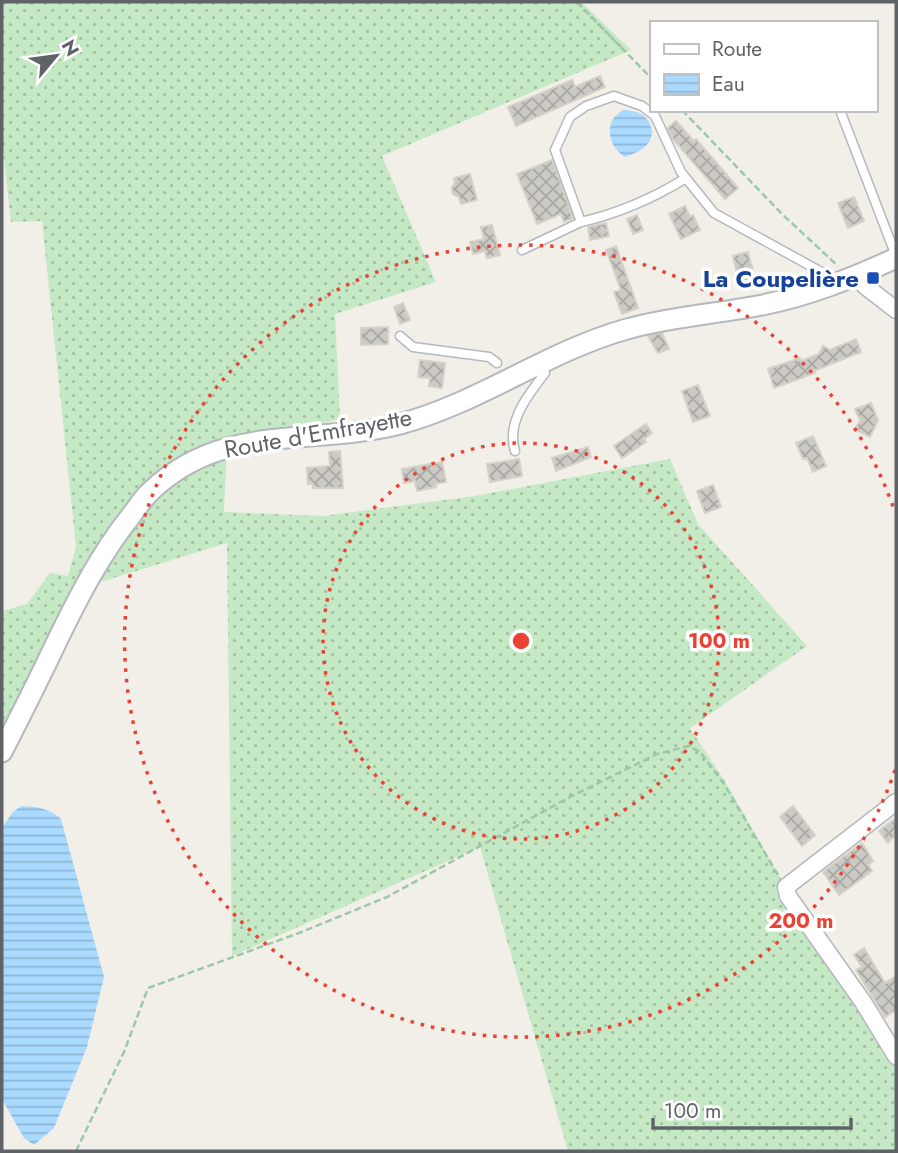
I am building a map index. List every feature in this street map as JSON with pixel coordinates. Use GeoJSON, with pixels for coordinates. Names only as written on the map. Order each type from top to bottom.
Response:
{"type":"FeatureCollection","features":[{"type":"Feature","properties":{"kind":"street","name":"Route d'Emfrayette"},"geometry":{"type":"LineString","coordinates":[[2,752],[85,584],[108,544],[150,492],[192,460],[213,451],[255,441],[340,434],[401,423],[447,407],[583,344],[627,329],[661,320],[759,306],[849,280],[896,257]]}},
{"type":"Feature","properties":{"kind":"street"},"geometry":{"type":"LineString","coordinates":[[849,280],[865,286],[896,310]]}},
{"type":"Feature","properties":{"kind":"street"},"geometry":{"type":"LineString","coordinates":[[896,802],[786,887],[788,896],[869,1012],[896,1056]]}},
{"type":"Feature","properties":{"kind":"lane"},"geometry":{"type":"LineString","coordinates":[[581,222],[555,150],[570,117],[586,106],[614,96],[642,106],[655,116],[665,141],[686,178],[714,213],[827,275],[849,280]]}},
{"type":"Feature","properties":{"kind":"lane"},"geometry":{"type":"LineString","coordinates":[[841,112],[896,257]]}},
{"type":"Feature","properties":{"kind":"lane"},"geometry":{"type":"LineString","coordinates":[[522,250],[581,222],[611,215],[642,203],[686,178]]}},
{"type":"Feature","properties":{"kind":"lane"},"geometry":{"type":"LineString","coordinates":[[400,336],[413,347],[489,357],[497,363]]}},
{"type":"Feature","properties":{"kind":"lane"},"geometry":{"type":"LineString","coordinates":[[515,451],[511,439],[518,414],[527,396],[545,373]]}},
{"type":"Feature","properties":{"kind":"path"},"geometry":{"type":"LineString","coordinates":[[577,2],[650,77]]}},
{"type":"Feature","properties":{"kind":"path"},"geometry":{"type":"LineString","coordinates":[[684,112],[849,280]]}},
{"type":"Feature","properties":{"kind":"path"},"geometry":{"type":"LineString","coordinates":[[76,1151],[124,1052],[148,988],[299,933],[387,897],[568,798],[657,754],[689,746],[699,752],[723,784],[786,887]]}},
{"type":"Feature","properties":{"kind":"green space"},"geometry":{"type":"Polygon","coordinates":[[[2,2],[581,2],[631,50],[382,156],[436,282],[335,314],[340,419],[227,445],[224,512],[323,516],[475,496],[670,459],[698,524],[807,646],[690,728],[726,783],[784,884],[896,1051],[896,1151],[568,1151],[480,847],[232,956],[227,543],[94,584],[2,737],[2,611],[27,604],[50,573],[68,576],[76,547],[42,221],[11,222],[2,141],[2,2]]]}},
{"type":"Feature","properties":{"kind":"water"},"geometry":{"type":"Polygon","coordinates":[[[624,110],[642,115],[652,131],[650,141],[640,151],[625,157],[614,147],[610,133],[613,120],[624,110]]]}},
{"type":"Feature","properties":{"kind":"water"},"geometry":{"type":"Polygon","coordinates":[[[21,806],[43,809],[61,819],[104,977],[87,1047],[54,1128],[34,1145],[24,1138],[2,1099],[2,828],[12,813],[21,806]]]}},
{"type":"Feature","properties":{"kind":"building"},"geometry":{"type":"Polygon","coordinates":[[[600,76],[605,87],[516,126],[508,107],[572,80],[575,87],[600,76]]]}},
{"type":"Feature","properties":{"kind":"building"},"geometry":{"type":"Polygon","coordinates":[[[676,121],[694,141],[696,139],[738,188],[725,199],[672,138],[668,128],[676,121]]]}},
{"type":"Feature","properties":{"kind":"building"},"geometry":{"type":"Polygon","coordinates":[[[552,160],[573,218],[564,222],[561,214],[537,224],[517,174],[552,160]]]}},
{"type":"Feature","properties":{"kind":"building"},"geometry":{"type":"Polygon","coordinates":[[[470,174],[477,200],[461,204],[459,197],[453,194],[454,178],[470,174]]]}},
{"type":"Feature","properties":{"kind":"building"},"geometry":{"type":"Polygon","coordinates":[[[854,197],[864,221],[848,228],[838,203],[854,197]]]}},
{"type":"Feature","properties":{"kind":"building"},"geometry":{"type":"Polygon","coordinates":[[[685,206],[700,230],[681,239],[669,214],[685,206]]]}},
{"type":"Feature","properties":{"kind":"building"},"geometry":{"type":"Polygon","coordinates":[[[637,215],[643,230],[633,234],[627,219],[637,215]]]}},
{"type":"Feature","properties":{"kind":"building"},"geometry":{"type":"Polygon","coordinates":[[[606,223],[609,236],[590,240],[588,227],[606,223]]]}},
{"type":"Feature","properties":{"kind":"building"},"geometry":{"type":"Polygon","coordinates":[[[492,225],[500,255],[487,258],[485,251],[473,254],[470,242],[484,239],[481,227],[492,225]]]}},
{"type":"Feature","properties":{"kind":"building"},"geometry":{"type":"Polygon","coordinates":[[[616,246],[638,308],[622,314],[614,292],[621,290],[606,250],[616,246]]]}},
{"type":"Feature","properties":{"kind":"building"},"geometry":{"type":"Polygon","coordinates":[[[748,252],[756,283],[740,287],[733,256],[748,252]]]}},
{"type":"Feature","properties":{"kind":"building"},"geometry":{"type":"Polygon","coordinates":[[[403,303],[410,320],[400,324],[394,307],[403,303]]]}},
{"type":"Feature","properties":{"kind":"building"},"geometry":{"type":"Polygon","coordinates":[[[388,327],[388,344],[361,345],[361,328],[388,327]]]}},
{"type":"Feature","properties":{"kind":"building"},"geometry":{"type":"Polygon","coordinates":[[[662,333],[669,349],[658,353],[648,336],[662,333]]]}},
{"type":"Feature","properties":{"kind":"building"},"geometry":{"type":"Polygon","coordinates":[[[856,339],[861,352],[774,388],[768,369],[819,354],[823,346],[830,350],[856,339]]]}},
{"type":"Feature","properties":{"kind":"building"},"geometry":{"type":"Polygon","coordinates":[[[420,360],[445,363],[442,388],[429,386],[430,378],[418,377],[420,360]]]}},
{"type":"Feature","properties":{"kind":"building"},"geometry":{"type":"Polygon","coordinates":[[[698,385],[710,416],[693,422],[682,391],[698,385]]]}},
{"type":"Feature","properties":{"kind":"building"},"geometry":{"type":"Polygon","coordinates":[[[871,403],[878,420],[870,437],[855,429],[860,420],[855,409],[871,403]]]}},
{"type":"Feature","properties":{"kind":"building"},"geometry":{"type":"Polygon","coordinates":[[[646,424],[652,433],[644,439],[646,442],[622,458],[614,446],[646,424]]]}},
{"type":"Feature","properties":{"kind":"building"},"geometry":{"type":"Polygon","coordinates":[[[813,436],[826,466],[813,472],[796,443],[813,436]]]}},
{"type":"Feature","properties":{"kind":"building"},"geometry":{"type":"Polygon","coordinates":[[[588,447],[591,457],[556,471],[552,458],[588,447]]]}},
{"type":"Feature","properties":{"kind":"building"},"geometry":{"type":"Polygon","coordinates":[[[340,451],[343,488],[313,488],[313,484],[308,484],[307,468],[330,466],[329,452],[340,451]]]}},
{"type":"Feature","properties":{"kind":"building"},"geometry":{"type":"Polygon","coordinates":[[[519,459],[522,476],[490,482],[487,464],[519,459]]]}},
{"type":"Feature","properties":{"kind":"building"},"geometry":{"type":"Polygon","coordinates":[[[442,462],[446,482],[417,491],[415,481],[404,483],[402,469],[442,462]]]}},
{"type":"Feature","properties":{"kind":"building"},"geometry":{"type":"Polygon","coordinates":[[[713,485],[721,507],[705,513],[697,491],[713,485]]]}},
{"type":"Feature","properties":{"kind":"building"},"geometry":{"type":"Polygon","coordinates":[[[793,806],[815,835],[802,846],[780,817],[793,806]]]}},
{"type":"Feature","properties":{"kind":"building"},"geometry":{"type":"Polygon","coordinates":[[[896,818],[896,835],[888,843],[879,831],[896,818]]]}},
{"type":"Feature","properties":{"kind":"building"},"geometry":{"type":"Polygon","coordinates":[[[862,843],[873,861],[868,865],[872,871],[839,895],[823,872],[862,843]]]}},
{"type":"Feature","properties":{"kind":"building"},"geometry":{"type":"Polygon","coordinates":[[[864,948],[885,983],[896,976],[896,1010],[885,1017],[856,970],[862,967],[854,955],[864,948]]]}},
{"type":"Feature","properties":{"kind":"place","name":"La Coupelière"},"geometry":{"type":"Point","coordinates":[873,278]}}]}
